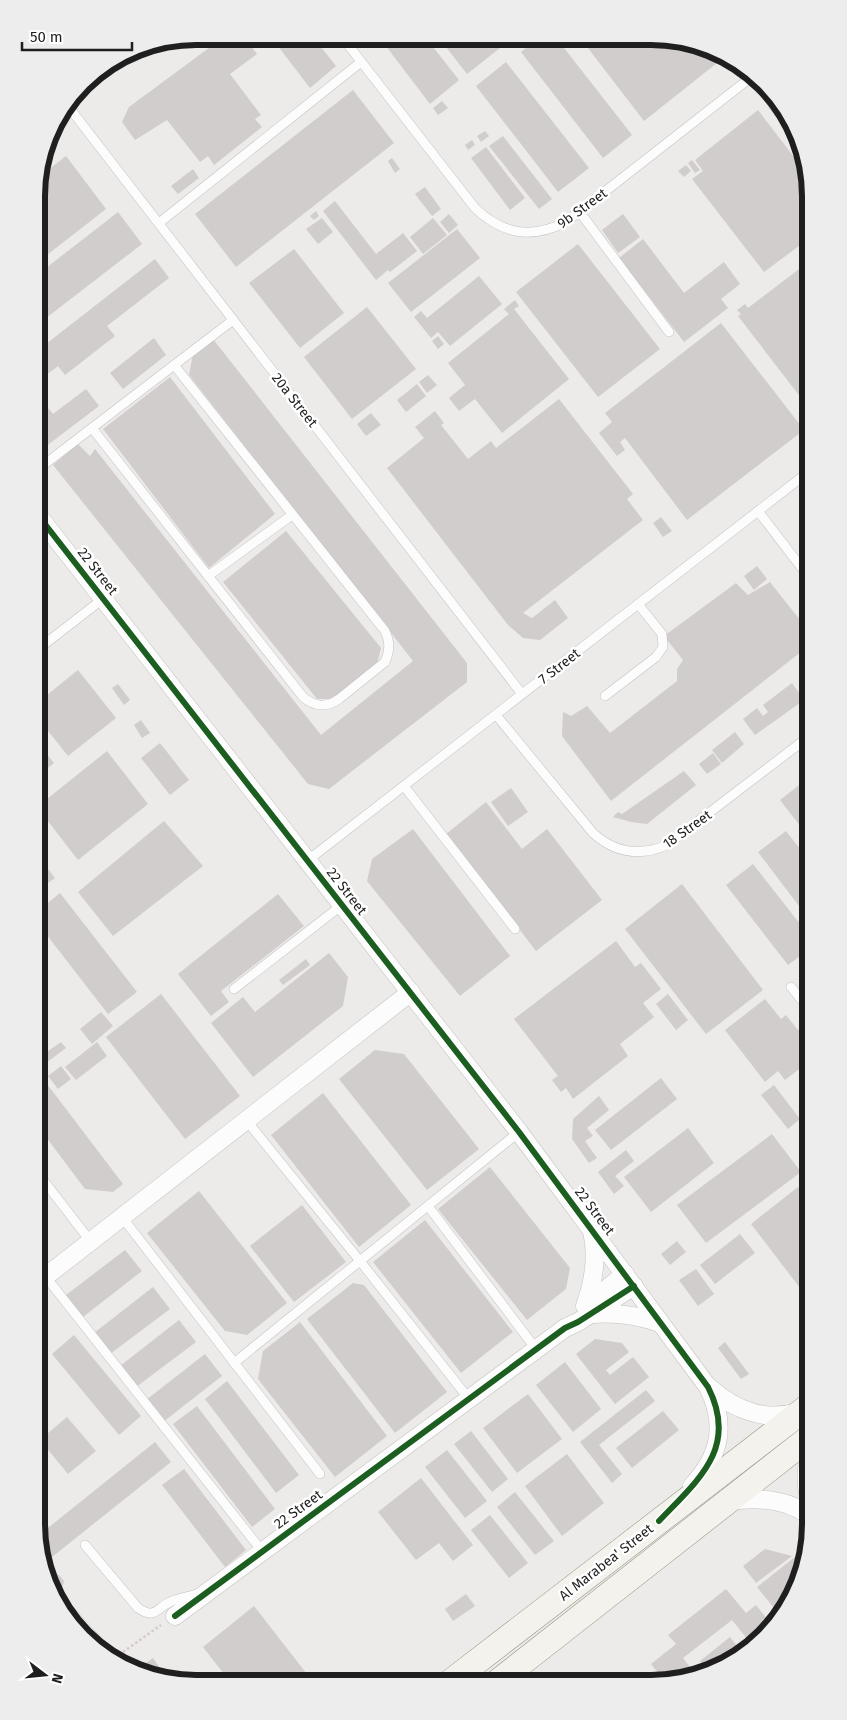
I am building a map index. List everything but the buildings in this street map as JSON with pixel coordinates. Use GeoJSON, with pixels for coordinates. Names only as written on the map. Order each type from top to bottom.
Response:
{"type":"FeatureCollection","features":[{"type":"Feature","properties":{"kind":"main road","name":"Al Marabea' Street"},"geometry":{"type":"LineString","coordinates":[[459,1675],[802,1412]]}},
{"type":"Feature","properties":{"kind":"main road","name":"Al Marabea' Street"},"geometry":{"type":"LineString","coordinates":[[506,1675],[802,1443]]}},
{"type":"Feature","properties":{"kind":"street","name":"22 Street"},"geometry":{"type":"LineString","coordinates":[[45,524],[520,1132],[708,1386],[716,1404],[719,1424],[715,1452],[701,1476],[659,1521]]}},
{"type":"Feature","properties":{"kind":"street"},"geometry":{"type":"LineString","coordinates":[[45,1277],[411,992]]}},
{"type":"Feature","properties":{"kind":"street","name":"22 Street"},"geometry":{"type":"LineString","coordinates":[[587,1310],[594,1275],[594,1242],[590,1226]]}},
{"type":"Feature","properties":{"kind":"street","name":"22 Street"},"geometry":{"type":"LineString","coordinates":[[175,1616],[630,1280]]}},
{"type":"Feature","properties":{"kind":"street","name":"22 Street"},"geometry":{"type":"LineString","coordinates":[[587,1310],[633,1315],[660,1323]]}},
{"type":"Feature","properties":{"kind":"street","name":"22 Street"},"geometry":{"type":"LineString","coordinates":[[708,1386],[732,1405],[751,1412],[779,1415],[802,1409]]}},
{"type":"Feature","properties":{"kind":"street"},"geometry":{"type":"LineString","coordinates":[[728,1501],[755,1498],[794,1506],[802,1511]]}},
{"type":"Feature","properties":{"kind":"lane","name":"9b Street"},"geometry":{"type":"LineString","coordinates":[[348,45],[475,208],[489,220],[506,229],[530,233],[555,228],[566,222],[747,81]]}},
{"type":"Feature","properties":{"kind":"lane"},"geometry":{"type":"LineString","coordinates":[[159,223],[361,62]]}},
{"type":"Feature","properties":{"kind":"lane","name":"20a Street"},"geometry":{"type":"LineString","coordinates":[[72,111],[522,694]]}},
{"type":"Feature","properties":{"kind":"lane"},"geometry":{"type":"LineString","coordinates":[[579,211],[669,332]]}},
{"type":"Feature","properties":{"kind":"lane"},"geometry":{"type":"LineString","coordinates":[[45,464],[233,320]]}},
{"type":"Feature","properties":{"kind":"lane"},"geometry":{"type":"LineString","coordinates":[[92,428],[303,697],[317,705],[325,706],[333,704],[340,699],[385,662],[389,654],[388,638],[385,631],[174,365]]}},
{"type":"Feature","properties":{"kind":"lane","name":"7 Street"},"geometry":{"type":"LineString","coordinates":[[307,861],[802,477]]}},
{"type":"Feature","properties":{"kind":"lane"},"geometry":{"type":"LineString","coordinates":[[758,511],[802,568]]}},
{"type":"Feature","properties":{"kind":"lane"},"geometry":{"type":"LineString","coordinates":[[208,576],[292,515]]}},
{"type":"Feature","properties":{"kind":"lane"},"geometry":{"type":"LineString","coordinates":[[45,644],[104,598]]}},
{"type":"Feature","properties":{"kind":"lane"},"geometry":{"type":"LineString","coordinates":[[605,696],[656,657],[663,646],[662,634],[638,604]]}},
{"type":"Feature","properties":{"kind":"lane","name":"18 Street"},"geometry":{"type":"LineString","coordinates":[[496,715],[593,833],[611,846],[633,852],[645,852],[667,845],[802,742]]}},
{"type":"Feature","properties":{"kind":"lane"},"geometry":{"type":"LineString","coordinates":[[799,744],[802,748]]}},
{"type":"Feature","properties":{"kind":"lane"},"geometry":{"type":"LineString","coordinates":[[404,786],[515,929]]}},
{"type":"Feature","properties":{"kind":"lane"},"geometry":{"type":"LineString","coordinates":[[234,989],[342,905]]}},
{"type":"Feature","properties":{"kind":"lane"},"geometry":{"type":"LineString","coordinates":[[791,986],[802,1001]]}},
{"type":"Feature","properties":{"kind":"lane"},"geometry":{"type":"LineString","coordinates":[[246,1120],[469,1399]]}},
{"type":"Feature","properties":{"kind":"lane"},"geometry":{"type":"LineString","coordinates":[[234,1363],[520,1132]]}},
{"type":"Feature","properties":{"kind":"lane"},"geometry":{"type":"LineString","coordinates":[[45,1182],[91,1242]]}},
{"type":"Feature","properties":{"kind":"lane"},"geometry":{"type":"LineString","coordinates":[[428,1206],[536,1349]]}},
{"type":"Feature","properties":{"kind":"lane"},"geometry":{"type":"LineString","coordinates":[[122,1217],[320,1474]]}},
{"type":"Feature","properties":{"kind":"lane"},"geometry":{"type":"LineString","coordinates":[[45,1285],[262,1551]]}},
{"type":"Feature","properties":{"kind":"lane"},"geometry":{"type":"LineString","coordinates":[[86,1545],[138,1608],[145,1612],[152,1614],[168,1602],[207,1591]]}},
{"type":"Feature","properties":{"kind":"path"},"geometry":{"type":"LineString","coordinates":[[120,1655],[175,1616]]}},
{"type":"Feature","properties":{"kind":"cycle path"},"geometry":{"type":"LineString","coordinates":[[45,524],[519,1132],[708,1387],[716,1409],[719,1428],[710,1462],[700,1477],[659,1521]]}},
{"type":"Feature","properties":{"kind":"cycle path"},"geometry":{"type":"LineString","coordinates":[[175,1616],[565,1328],[578,1322],[634,1286]]}}]}
